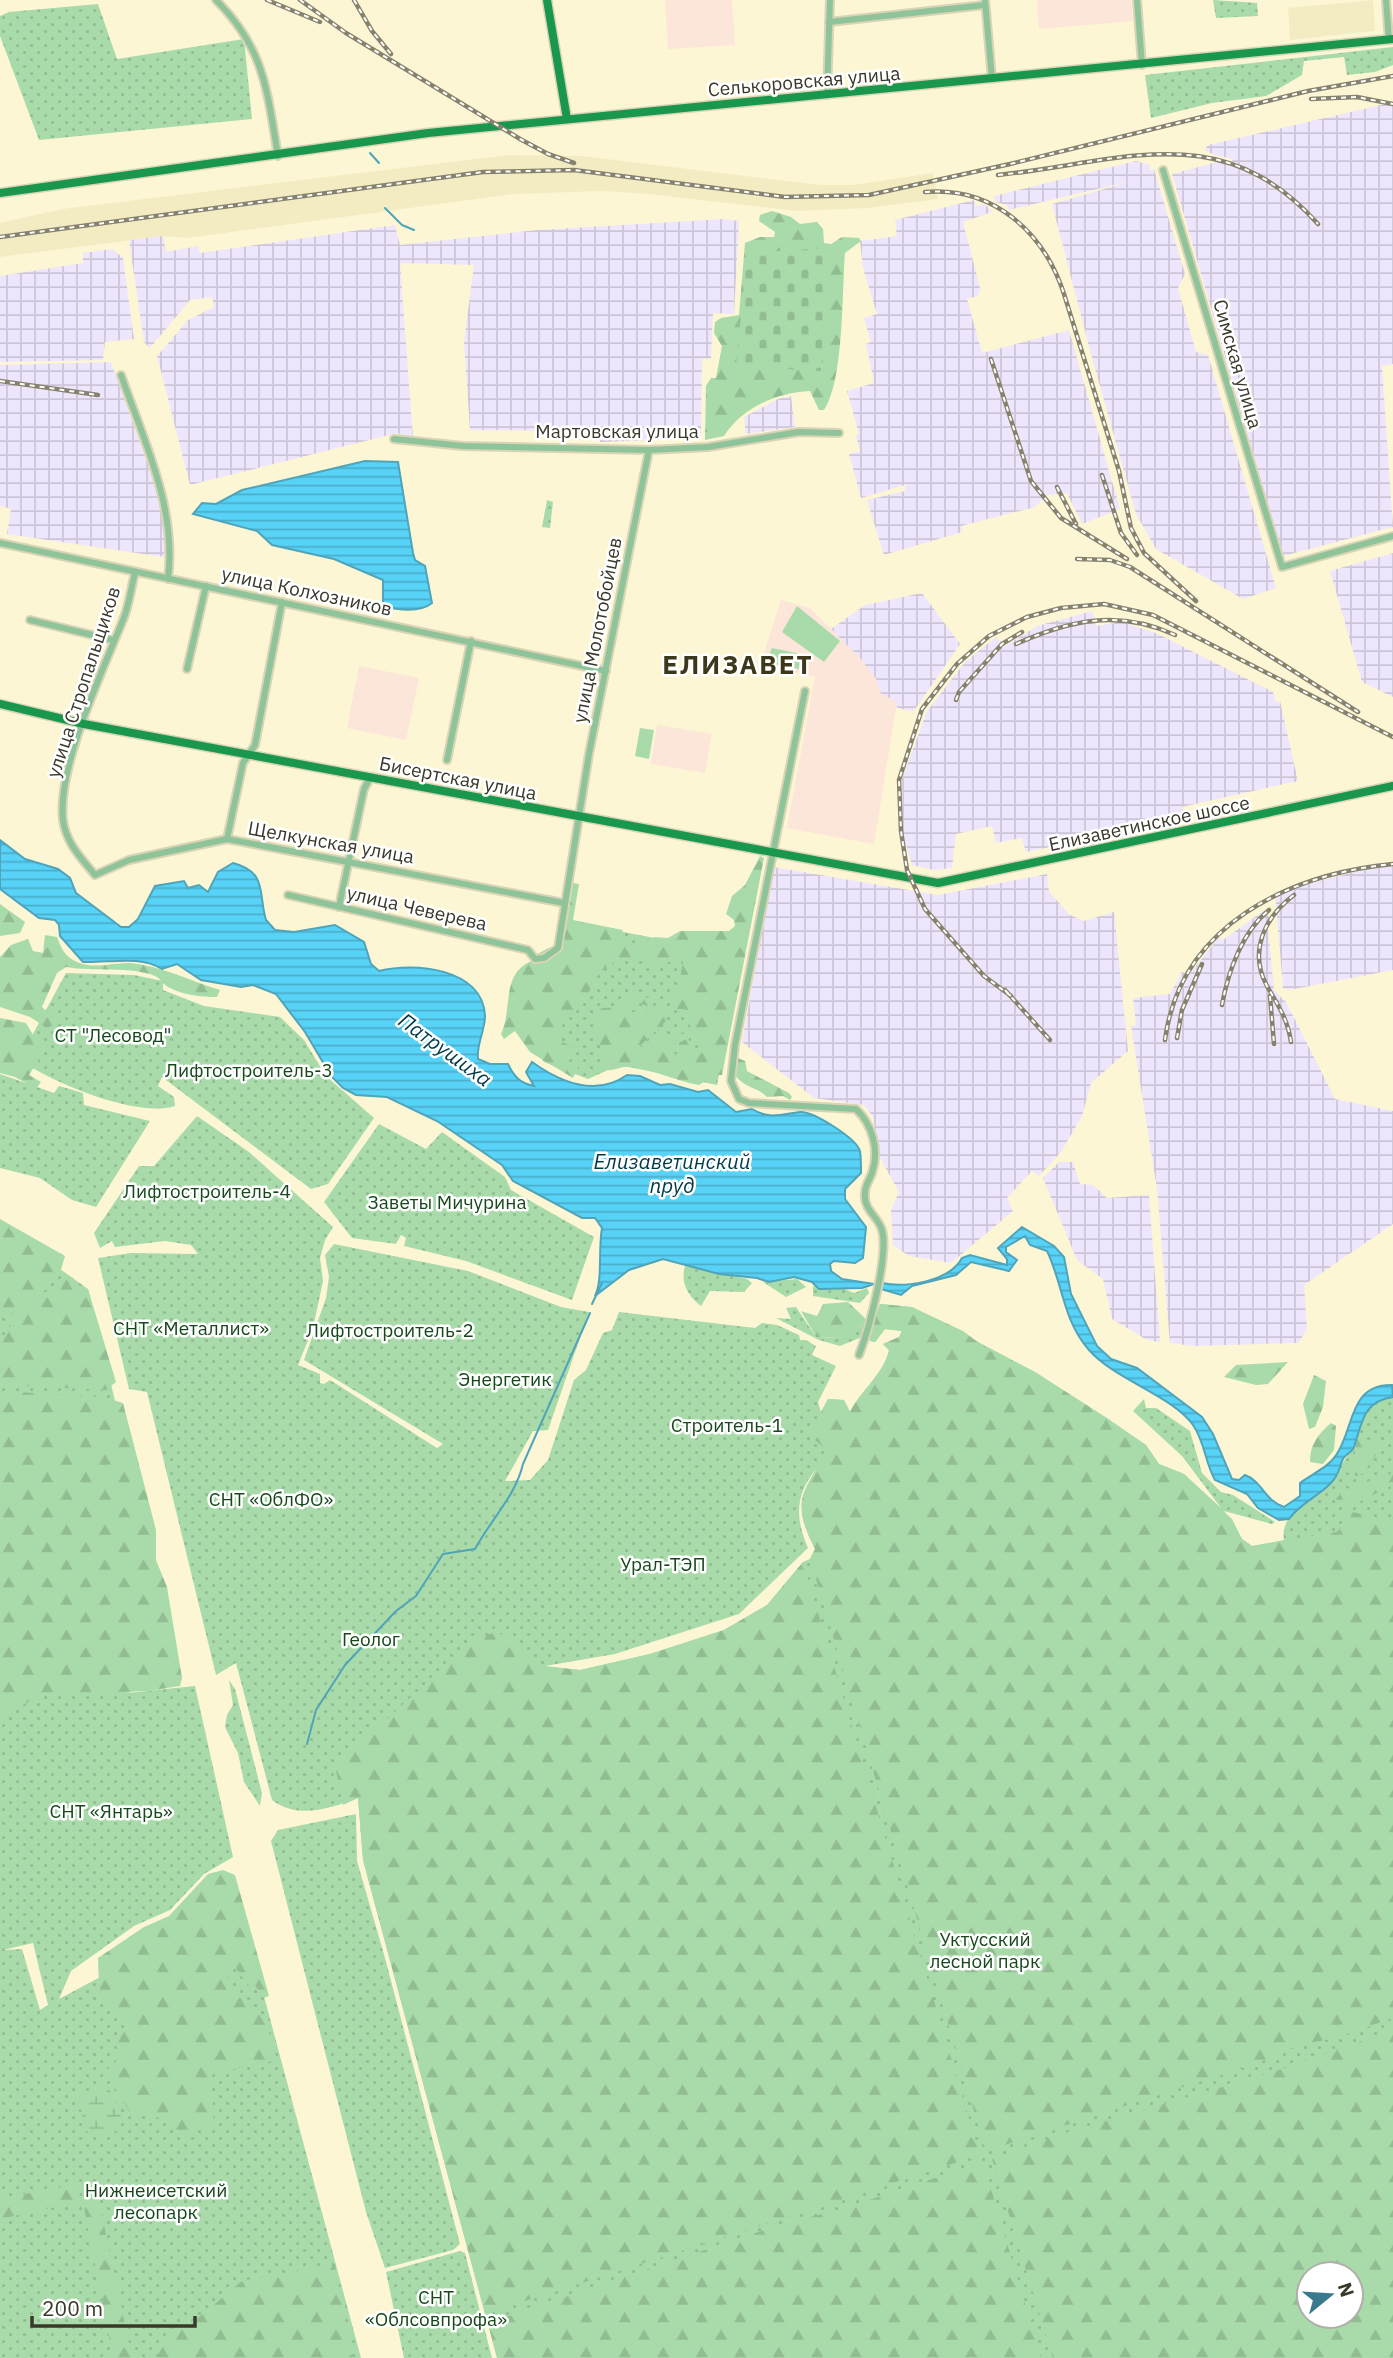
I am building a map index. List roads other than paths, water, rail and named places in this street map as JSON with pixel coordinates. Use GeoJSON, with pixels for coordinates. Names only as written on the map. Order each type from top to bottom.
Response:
{"type":"FeatureCollection","features":[{"type":"Feature","properties":{"kind":"main road"},"geometry":{"type":"LineString","coordinates":[[547,0],[567,118]]}},
{"type":"Feature","properties":{"kind":"main road","name":"Селькоровская улица"},"geometry":{"type":"LineString","coordinates":[[0,193],[428,134],[567,118],[1391,40]]}},
{"type":"Feature","properties":{"kind":"main road","name":"Бисертская улица"},"geometry":{"type":"LineString","coordinates":[[0,704],[84,724],[910,880]]}},
{"type":"Feature","properties":{"kind":"main road","name":"Елизаветинское шоссе"},"geometry":{"type":"LineString","coordinates":[[910,880],[938,883],[1393,786]]}},
{"type":"Feature","properties":{"kind":"street"},"geometry":{"type":"LineString","coordinates":[[216,0],[240,26],[254,50],[278,156]]}},
{"type":"Feature","properties":{"kind":"street"},"geometry":{"type":"LineString","coordinates":[[827,95],[830,0]]}},
{"type":"Feature","properties":{"kind":"street"},"geometry":{"type":"LineString","coordinates":[[1137,0],[1142,65]]}},
{"type":"Feature","properties":{"kind":"street"},"geometry":{"type":"LineString","coordinates":[[1386,0],[1391,40]]}},
{"type":"Feature","properties":{"kind":"street"},"geometry":{"type":"LineString","coordinates":[[830,22],[985,2],[992,79]]}},
{"type":"Feature","properties":{"kind":"street","name":"Симская улица"},"geometry":{"type":"LineString","coordinates":[[1163,170],[1282,567],[1393,536]]}},
{"type":"Feature","properties":{"kind":"street"},"geometry":{"type":"LineString","coordinates":[[121,375],[168,516],[172,549],[168,579]]}},
{"type":"Feature","properties":{"kind":"street","name":"Мартовская улица"},"geometry":{"type":"LineString","coordinates":[[394,439],[463,446],[649,450],[708,447],[799,432],[839,433]]}},
{"type":"Feature","properties":{"kind":"street","name":"улица Молотобойцев"},"geometry":{"type":"LineString","coordinates":[[535,959],[544,958],[558,948],[578,817],[649,450]]}},
{"type":"Feature","properties":{"kind":"street","name":"улица Колхозников"},"geometry":{"type":"LineString","coordinates":[[0,543],[606,671]]}},
{"type":"Feature","properties":{"kind":"street","name":"улица Стропальщиков"},"geometry":{"type":"LineString","coordinates":[[95,875],[71,847],[63,821],[64,793],[84,724],[113,640],[124,619],[135,573]]}},
{"type":"Feature","properties":{"kind":"street"},"geometry":{"type":"LineString","coordinates":[[187,668],[206,586]]}},
{"type":"Feature","properties":{"kind":"street"},"geometry":{"type":"LineString","coordinates":[[227,838],[243,764],[251,755],[282,602]]}},
{"type":"Feature","properties":{"kind":"street"},"geometry":{"type":"LineString","coordinates":[[30,620],[113,640]]}},
{"type":"Feature","properties":{"kind":"street"},"geometry":{"type":"LineString","coordinates":[[447,760],[471,641]]}},
{"type":"Feature","properties":{"kind":"street"},"geometry":{"type":"LineString","coordinates":[[805,691],[735,1045],[731,1082],[738,1099],[749,1103],[823,1104],[856,1109],[871,1128],[874,1161],[864,1194],[866,1207],[881,1227],[884,1243],[872,1323],[859,1355]]}},
{"type":"Feature","properties":{"kind":"street"},"geometry":{"type":"LineString","coordinates":[[339,907],[364,789],[370,778]]}},
{"type":"Feature","properties":{"kind":"street","name":"Щелкунская улица"},"geometry":{"type":"LineString","coordinates":[[95,875],[129,860],[227,838],[564,903]]}},
{"type":"Feature","properties":{"kind":"street","name":"улица Чеверева"},"geometry":{"type":"LineString","coordinates":[[288,894],[528,950],[535,959]]}},
{"type":"Feature","properties":{"kind":"water"},"geometry":{"type":"Polygon","coordinates":[[[365,461],[398,462],[413,553],[415,560],[425,566],[432,603],[427,606],[408,610],[383,606],[383,580],[334,559],[272,545],[257,531],[193,514],[202,503],[216,504],[242,490],[365,461]]]}},
{"type":"Feature","properties":{"kind":"water","name":"Елизаветинский пруд"},"geometry":{"type":"Polygon","coordinates":[[[0,840],[25,859],[58,869],[70,878],[76,893],[121,927],[129,927],[138,919],[155,886],[184,881],[188,888],[199,885],[208,892],[218,872],[233,863],[244,867],[257,878],[266,920],[275,930],[294,932],[335,925],[364,942],[371,964],[379,971],[410,967],[427,969],[460,978],[473,987],[481,1000],[485,1016],[478,1059],[490,1064],[508,1064],[518,1079],[529,1085],[534,1086],[526,1072],[532,1062],[554,1076],[578,1084],[603,1085],[627,1075],[640,1076],[660,1085],[670,1084],[698,1092],[708,1090],[736,1112],[752,1109],[776,1115],[800,1112],[824,1120],[851,1139],[860,1151],[861,1173],[845,1189],[845,1199],[866,1227],[863,1258],[855,1263],[834,1261],[830,1264],[831,1271],[842,1279],[874,1284],[862,1288],[819,1289],[812,1282],[794,1277],[769,1282],[719,1274],[663,1259],[629,1270],[595,1296],[599,1282],[602,1228],[595,1218],[582,1218],[513,1181],[502,1165],[437,1121],[387,1097],[356,1095],[343,1088],[331,1076],[305,1032],[276,994],[253,985],[241,987],[201,980],[177,964],[162,969],[134,961],[83,962],[60,936],[59,925],[55,920],[39,918],[0,889],[0,840]]]}},
{"type":"Feature","properties":{"kind":"water"},"geometry":{"type":"Polygon","coordinates":[[[1022,1227],[1054,1246],[1064,1257],[1071,1294],[1097,1346],[1111,1359],[1137,1368],[1202,1417],[1213,1434],[1232,1479],[1239,1480],[1245,1475],[1251,1478],[1272,1500],[1284,1507],[1300,1496],[1300,1483],[1335,1457],[1355,1408],[1368,1391],[1392,1385],[1393,1397],[1375,1403],[1365,1414],[1353,1448],[1343,1459],[1333,1480],[1289,1519],[1279,1520],[1258,1508],[1247,1494],[1215,1480],[1197,1432],[1184,1415],[1158,1396],[1113,1370],[1089,1350],[1074,1327],[1047,1251],[1030,1245],[1025,1236],[1006,1247],[1006,1252],[1017,1260],[1009,1271],[971,1262],[956,1275],[912,1286],[901,1295],[881,1289],[882,1283],[914,1284],[937,1278],[956,1266],[962,1258],[970,1255],[1007,1265],[1007,1259],[998,1248],[1022,1227]]]}},
{"type":"Feature","properties":{"kind":"waterway"},"geometry":{"type":"LineString","coordinates":[[370,153],[379,163]]}},
{"type":"Feature","properties":{"kind":"waterway"},"geometry":{"type":"LineString","coordinates":[[385,208],[402,225],[414,230]]}},
{"type":"Feature","properties":{"kind":"waterway"},"geometry":{"type":"LineString","coordinates":[[592,1304],[602,1283]]}},
{"type":"Feature","properties":{"kind":"waterway"},"geometry":{"type":"LineString","coordinates":[[307,1744],[316,1710],[345,1665],[396,1611],[416,1596],[443,1554],[475,1549],[515,1486],[590,1313]]}},
{"type":"Feature","properties":{"kind":"railway"},"geometry":{"type":"LineString","coordinates":[[267,0],[320,22]]}},
{"type":"Feature","properties":{"kind":"railway"},"geometry":{"type":"LineString","coordinates":[[300,0],[346,33],[520,139],[548,154],[574,163]]}},
{"type":"Feature","properties":{"kind":"railway"},"geometry":{"type":"LineString","coordinates":[[354,0],[372,31],[391,54]]}},
{"type":"Feature","properties":{"kind":"railway"},"geometry":{"type":"LineString","coordinates":[[0,237],[483,172],[574,170],[785,197],[869,195],[1010,164],[1308,91],[1393,76]]}},
{"type":"Feature","properties":{"kind":"railway"},"geometry":{"type":"LineString","coordinates":[[1311,99],[1357,97],[1393,104]]}},
{"type":"Feature","properties":{"kind":"railway"},"geometry":{"type":"LineString","coordinates":[[998,175],[1129,156],[1169,154],[1207,158],[1245,169],[1282,190],[1318,224]]}},
{"type":"Feature","properties":{"kind":"railway"},"geometry":{"type":"LineString","coordinates":[[925,192],[950,192],[994,205],[1029,233],[1043,251],[1064,294],[1119,471],[1131,528],[1144,553],[1196,601]]}},
{"type":"Feature","properties":{"kind":"railway"},"geometry":{"type":"LineString","coordinates":[[991,359],[1031,481],[1061,518],[1127,559]]}},
{"type":"Feature","properties":{"kind":"railway"},"geometry":{"type":"LineString","coordinates":[[0,381],[98,395]]}},
{"type":"Feature","properties":{"kind":"railway"},"geometry":{"type":"LineString","coordinates":[[1102,475],[1121,533],[1137,555]]}},
{"type":"Feature","properties":{"kind":"railway"},"geometry":{"type":"LineString","coordinates":[[1057,487],[1076,524]]}},
{"type":"Feature","properties":{"kind":"railway"},"geometry":{"type":"LineString","coordinates":[[1077,559],[1110,560],[1130,567],[1358,712]]}},
{"type":"Feature","properties":{"kind":"railway"},"geometry":{"type":"LineString","coordinates":[[1011,996],[984,976],[925,909],[907,870],[901,831],[899,780],[922,709],[957,664],[989,636],[1027,617],[1061,608],[1104,604],[1153,615],[1393,737]]}},
{"type":"Feature","properties":{"kind":"railway"},"geometry":{"type":"LineString","coordinates":[[1016,644],[1056,629],[1094,621],[1134,622],[1175,635]]}},
{"type":"Feature","properties":{"kind":"railway"},"geometry":{"type":"LineString","coordinates":[[956,700],[959,692],[1002,644],[1022,632]]}},
{"type":"Feature","properties":{"kind":"railway"},"geometry":{"type":"LineString","coordinates":[[1165,1040],[1175,1000],[1192,966],[1216,937],[1245,913],[1279,894],[1315,880],[1393,864]]}},
{"type":"Feature","properties":{"kind":"railway"},"geometry":{"type":"LineString","coordinates":[[1291,1042],[1285,1020],[1267,986],[1259,960],[1262,936],[1268,924],[1294,895]]}},
{"type":"Feature","properties":{"kind":"railway"},"geometry":{"type":"LineString","coordinates":[[1222,1005],[1238,953],[1251,929],[1269,910]]}},
{"type":"Feature","properties":{"kind":"railway"},"geometry":{"type":"LineString","coordinates":[[1177,1038],[1182,1010],[1202,964]]}},
{"type":"Feature","properties":{"kind":"railway"},"geometry":{"type":"LineString","coordinates":[[1005,990],[1050,1040]]}},
{"type":"Feature","properties":{"kind":"railway"},"geometry":{"type":"LineString","coordinates":[[1270,996],[1274,1044]]}},
{"type":"Feature","properties":{"kind":"district","name":"ЕЛИЗАВЕТ"},"geometry":{"type":"Point","coordinates":[738,665]}},
{"type":"Feature","properties":{"kind":"park label","name":"СТ \"Лесовод\""},"geometry":{"type":"Point","coordinates":[113,1035]}},
{"type":"Feature","properties":{"kind":"park label","name":"Лифтостроитель-3"},"geometry":{"type":"Point","coordinates":[249,1070]}},
{"type":"Feature","properties":{"kind":"park label","name":"Лифтостроитель-4"},"geometry":{"type":"Point","coordinates":[207,1191]}},
{"type":"Feature","properties":{"kind":"park label","name":"Заветы Мичурина"},"geometry":{"type":"Point","coordinates":[447,1202]}},
{"type":"Feature","properties":{"kind":"park label","name":"СНТ «Металлист»"},"geometry":{"type":"Point","coordinates":[191,1328]}},
{"type":"Feature","properties":{"kind":"park label","name":"Лифтостроитель-2"},"geometry":{"type":"Point","coordinates":[390,1330]}},
{"type":"Feature","properties":{"kind":"park label","name":"Энергетик"},"geometry":{"type":"Point","coordinates":[505,1379]}},
{"type":"Feature","properties":{"kind":"park label","name":"Строитель-1"},"geometry":{"type":"Point","coordinates":[727,1425]}},
{"type":"Feature","properties":{"kind":"park label","name":"СНТ «ОблФО»"},"geometry":{"type":"Point","coordinates":[271,1499]}},
{"type":"Feature","properties":{"kind":"park label","name":"Урал-ТЭП"},"geometry":{"type":"Point","coordinates":[663,1564]}},
{"type":"Feature","properties":{"kind":"park label","name":"Геолог"},"geometry":{"type":"Point","coordinates":[371,1639]}},
{"type":"Feature","properties":{"kind":"park label","name":"СНТ «Янтарь»"},"geometry":{"type":"Point","coordinates":[111,1811]}},
{"type":"Feature","properties":{"kind":"park label","name":"Уктусский лесной парк"},"geometry":{"type":"Point","coordinates":[985,1950]}},
{"type":"Feature","properties":{"kind":"park label","name":"Нижнеисетский лесопарк"},"geometry":{"type":"Point","coordinates":[156,2201]}},
{"type":"Feature","properties":{"kind":"park label","name":"СНТ «Облсовпрофа»"},"geometry":{"type":"Point","coordinates":[436,2308]}},
{"type":"Feature","properties":{"kind":"water label","name":"Патрушиха"},"geometry":{"type":"Point","coordinates":[445,1050]}}]}
